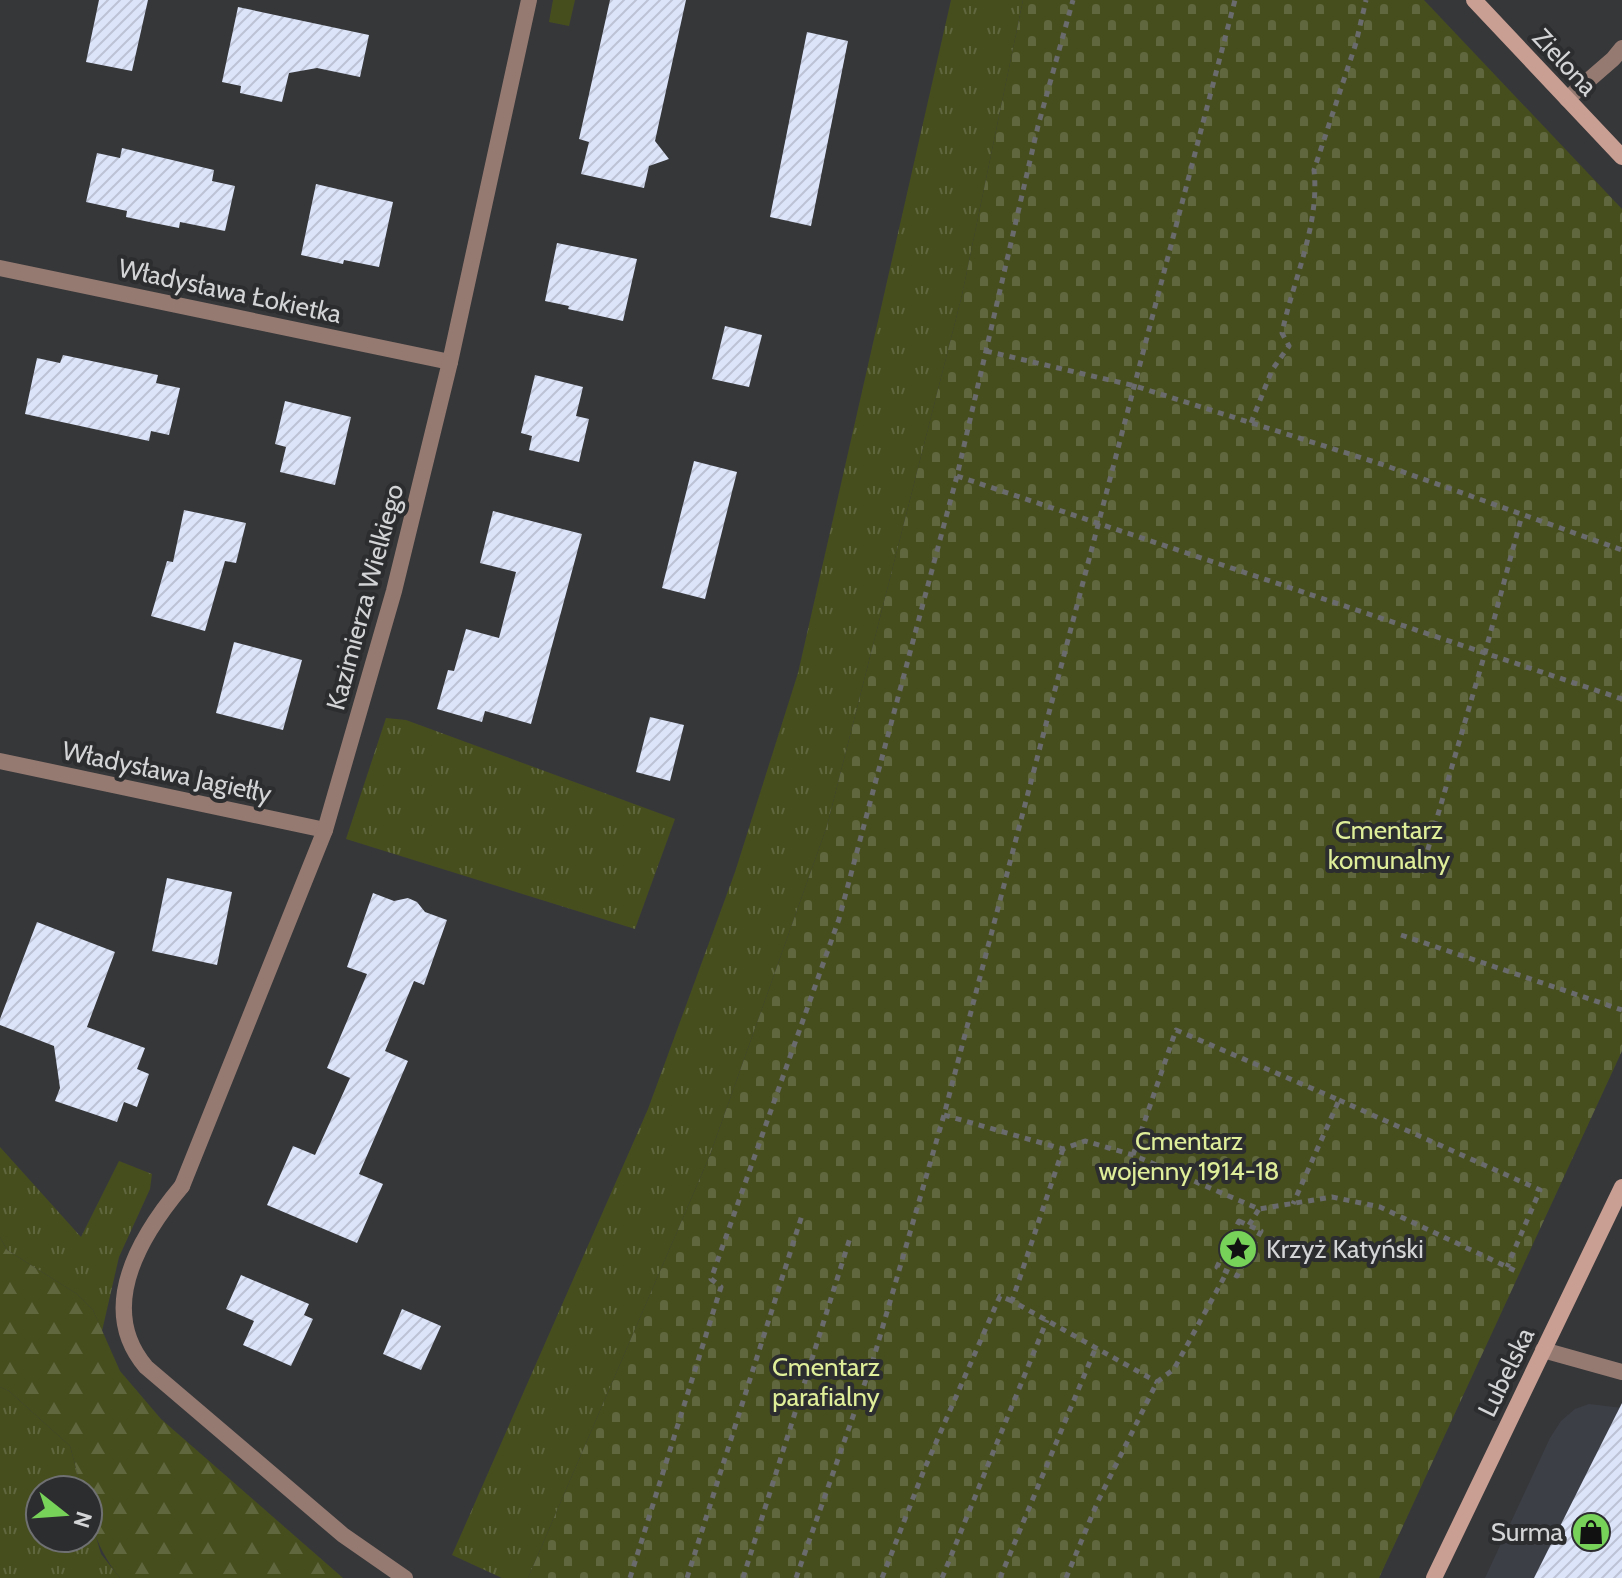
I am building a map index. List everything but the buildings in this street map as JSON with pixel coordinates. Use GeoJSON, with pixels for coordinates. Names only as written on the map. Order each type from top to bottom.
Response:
{"type":"FeatureCollection","features":[{"type":"Feature","properties":{"kind":"street","name":"Kazimierza Wielkiego"},"geometry":{"type":"LineString","coordinates":[[405,1578],[343,1535],[146,1367],[135,1353],[123,1320],[123,1301],[127,1279],[157,1219],[182,1186],[325,830],[394,591],[450,362],[529,0]]}},
{"type":"Feature","properties":{"kind":"street","name":"Zielona"},"geometry":{"type":"LineString","coordinates":[[1474,0],[1622,157]]}},
{"type":"Feature","properties":{"kind":"street"},"geometry":{"type":"LineString","coordinates":[[1567,99],[1604,68],[1622,48]]}},
{"type":"Feature","properties":{"kind":"street","name":"Władysława Łokietka"},"geometry":{"type":"LineString","coordinates":[[0,268],[450,362]]}},
{"type":"Feature","properties":{"kind":"street","name":"Władysława Jagiełły"},"geometry":{"type":"LineString","coordinates":[[0,761],[325,830]]}},
{"type":"Feature","properties":{"kind":"street","name":"Lubelska"},"geometry":{"type":"LineString","coordinates":[[1434,1578],[1622,1187]]}},
{"type":"Feature","properties":{"kind":"street"},"geometry":{"type":"LineString","coordinates":[[1543,1350],[1622,1372]]}},
{"type":"Feature","properties":{"kind":"path"},"geometry":{"type":"LineString","coordinates":[[630,1578],[721,1287],[711,1279],[839,919],[957,476],[1038,126],[1073,0]]}},
{"type":"Feature","properties":{"kind":"path"},"geometry":{"type":"LineString","coordinates":[[796,1578],[874,1357],[944,1115],[1235,0]]}},
{"type":"Feature","properties":{"kind":"path"},"geometry":{"type":"LineString","coordinates":[[1251,423],[1272,370],[1289,346],[1282,333],[1308,236],[1316,192],[1314,170],[1356,43],[1366,0]]}},
{"type":"Feature","properties":{"kind":"path"},"geometry":{"type":"LineString","coordinates":[[986,351],[1135,386],[1381,464],[1622,550]]}},
{"type":"Feature","properties":{"kind":"path"},"geometry":{"type":"LineString","coordinates":[[957,476],[1622,699]]}},
{"type":"Feature","properties":{"kind":"path"},"geometry":{"type":"LineString","coordinates":[[1421,873],[1522,515]]}},
{"type":"Feature","properties":{"kind":"path"},"geometry":{"type":"LineString","coordinates":[[1401,935],[1622,1010]]}},
{"type":"Feature","properties":{"kind":"path"},"geometry":{"type":"LineString","coordinates":[[1133,1155],[1176,1030],[1540,1190],[1507,1267]]}},
{"type":"Feature","properties":{"kind":"path"},"geometry":{"type":"LineString","coordinates":[[1293,1204],[1339,1100]]}},
{"type":"Feature","properties":{"kind":"path"},"geometry":{"type":"LineString","coordinates":[[944,1115],[1063,1149],[1085,1141],[1133,1155],[1259,1209],[1332,1197],[1380,1207],[1520,1273]]}},
{"type":"Feature","properties":{"kind":"path"},"geometry":{"type":"LineString","coordinates":[[1012,1301],[1063,1149]]}},
{"type":"Feature","properties":{"kind":"path"},"geometry":{"type":"LineString","coordinates":[[1249,1225],[1259,1209]]}},
{"type":"Feature","properties":{"kind":"path"},"geometry":{"type":"LineString","coordinates":[[687,1578],[803,1212]]}},
{"type":"Feature","properties":{"kind":"path"},"geometry":{"type":"LineString","coordinates":[[1239,1221],[1249,1225],[1261,1231],[1237,1276],[1217,1267],[1239,1221]]}},
{"type":"Feature","properties":{"kind":"path"},"geometry":{"type":"LineString","coordinates":[[743,1578],[850,1238]]}},
{"type":"Feature","properties":{"kind":"path"},"geometry":{"type":"LineString","coordinates":[[1066,1578],[1098,1501],[1157,1382],[1174,1369],[1227,1272]]}},
{"type":"Feature","properties":{"kind":"path"},"geometry":{"type":"LineString","coordinates":[[882,1578],[924,1470],[1000,1296],[1157,1382]]}},
{"type":"Feature","properties":{"kind":"path"},"geometry":{"type":"LineString","coordinates":[[942,1578],[1047,1320]]}},
{"type":"Feature","properties":{"kind":"path"},"geometry":{"type":"LineString","coordinates":[[1000,1578],[1096,1347]]}},
{"type":"Feature","properties":{"kind":"shaded area"},"geometry":{"type":"Polygon","coordinates":[[[1589,1404],[1622,1408],[1622,1578],[1485,1578],[1550,1438],[1561,1421],[1575,1409],[1589,1404]]]}},
{"type":"Feature","properties":{"kind":"green space"},"geometry":{"type":"Polygon","coordinates":[[[553,0],[575,0],[569,26],[549,22],[553,0]]]}},
{"type":"Feature","properties":{"kind":"green space"},"geometry":{"type":"Polygon","coordinates":[[[951,0],[1023,0],[962,295],[827,826],[710,1155],[528,1578],[502,1578],[452,1555],[648,1109],[735,872],[798,673],[951,0]]]}},
{"type":"Feature","properties":{"kind":"green space"},"geometry":{"type":"Polygon","coordinates":[[[1023,0],[1424,0],[1622,209],[1622,1051],[1379,1578],[528,1578],[710,1155],[827,826],[962,295],[1023,0]]]}},
{"type":"Feature","properties":{"kind":"green space"},"geometry":{"type":"Polygon","coordinates":[[[386,718],[406,720],[675,819],[635,929],[346,839],[386,718]]]}},
{"type":"Feature","properties":{"kind":"green space"},"geometry":{"type":"Polygon","coordinates":[[[0,1147],[81,1237],[119,1161],[152,1174],[150,1189],[119,1257],[102,1331],[93,1310],[77,1294],[7,1250],[0,1237],[0,1147]]]}},
{"type":"Feature","properties":{"kind":"green space"},"geometry":{"type":"Polygon","coordinates":[[[0,1237],[7,1250],[77,1294],[93,1310],[120,1371],[161,1419],[343,1578],[120,1578],[104,1554],[104,1474],[78,1474],[70,1446],[9,1391],[0,1387],[0,1237]]]}},
{"type":"Feature","properties":{"kind":"green space"},"geometry":{"type":"Polygon","coordinates":[[[0,1387],[9,1391],[70,1446],[78,1474],[24,1474],[24,1554],[101,1554],[120,1578],[0,1578],[0,1387]]]}},
{"type":"Feature","properties":{"kind":"place","name":"Krzyż Katyński"},"geometry":{"type":"Point","coordinates":[1238,1249]}},
{"type":"Feature","properties":{"kind":"place","name":"Surma"},"geometry":{"type":"Point","coordinates":[1591,1532]}},
{"type":"Feature","properties":{"kind":"park label","name":"Cmentarz komunalny"},"geometry":{"type":"Point","coordinates":[1389,845]}},
{"type":"Feature","properties":{"kind":"park label","name":"Cmentarz wojenny 1914-18"},"geometry":{"type":"Point","coordinates":[1189,1156]}},
{"type":"Feature","properties":{"kind":"park label","name":"Cmentarz parafialny"},"geometry":{"type":"Point","coordinates":[826,1382]}}]}
